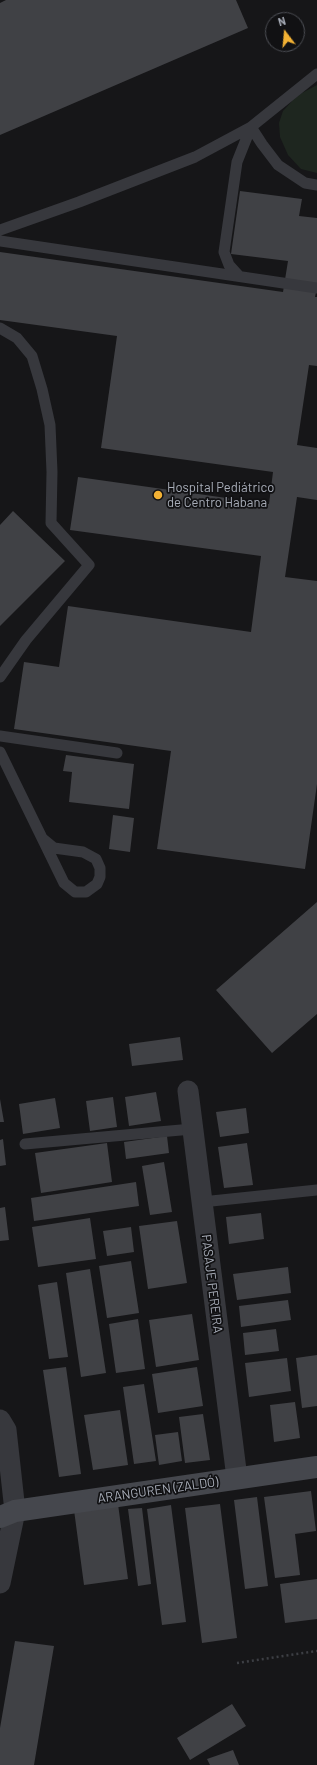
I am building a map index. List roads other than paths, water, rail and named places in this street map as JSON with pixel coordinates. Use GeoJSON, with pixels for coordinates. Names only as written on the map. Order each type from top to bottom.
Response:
{"type":"FeatureCollection","features":[{"type":"Feature","properties":{"kind":"main road","name":"ARANGUREN (ZALDÓ)"},"geometry":{"type":"LineString","coordinates":[[7,1514],[317,1467]]}},
{"type":"Feature","properties":{"kind":"street","name":"PASAJE PEREIRA"},"geometry":{"type":"LineString","coordinates":[[188,1090],[237,1478]]}},
{"type":"Feature","properties":{"kind":"street"},"geometry":{"type":"LineString","coordinates":[[0,1420],[6,1430],[7,1514],[0,1583]]}},
{"type":"Feature","properties":{"kind":"lane"},"geometry":{"type":"LineString","coordinates":[[0,230],[158,173],[195,157],[251,127],[317,74]]}},
{"type":"Feature","properties":{"kind":"lane"},"geometry":{"type":"LineString","coordinates":[[251,127],[278,165],[305,182],[317,185]]}},
{"type":"Feature","properties":{"kind":"lane"},"geometry":{"type":"LineString","coordinates":[[240,276],[228,265],[224,252],[237,162],[251,127]]}},
{"type":"Feature","properties":{"kind":"lane"},"geometry":{"type":"LineString","coordinates":[[0,241],[317,288]]}},
{"type":"Feature","properties":{"kind":"lane"},"geometry":{"type":"LineString","coordinates":[[0,328],[17,338],[32,356],[42,388],[50,425],[52,472],[51,524],[89,565],[26,640],[0,677]]}},
{"type":"Feature","properties":{"kind":"lane"},"geometry":{"type":"LineString","coordinates":[[0,736],[117,753]]}},
{"type":"Feature","properties":{"kind":"lane"},"geometry":{"type":"LineString","coordinates":[[0,752],[42,839],[64,883],[74,892],[86,892],[97,884],[100,877],[100,868],[96,859],[83,852],[54,848],[42,839]]}},
{"type":"Feature","properties":{"kind":"lane"},"geometry":{"type":"LineString","coordinates":[[25,1144],[192,1129]]}},
{"type":"Feature","properties":{"kind":"lane"},"geometry":{"type":"LineString","coordinates":[[202,1202],[317,1190]]}},
{"type":"Feature","properties":{"kind":"place","name":"Hospital Pediátrico de Centro Habana"},"geometry":{"type":"Point","coordinates":[158,495]}}]}
